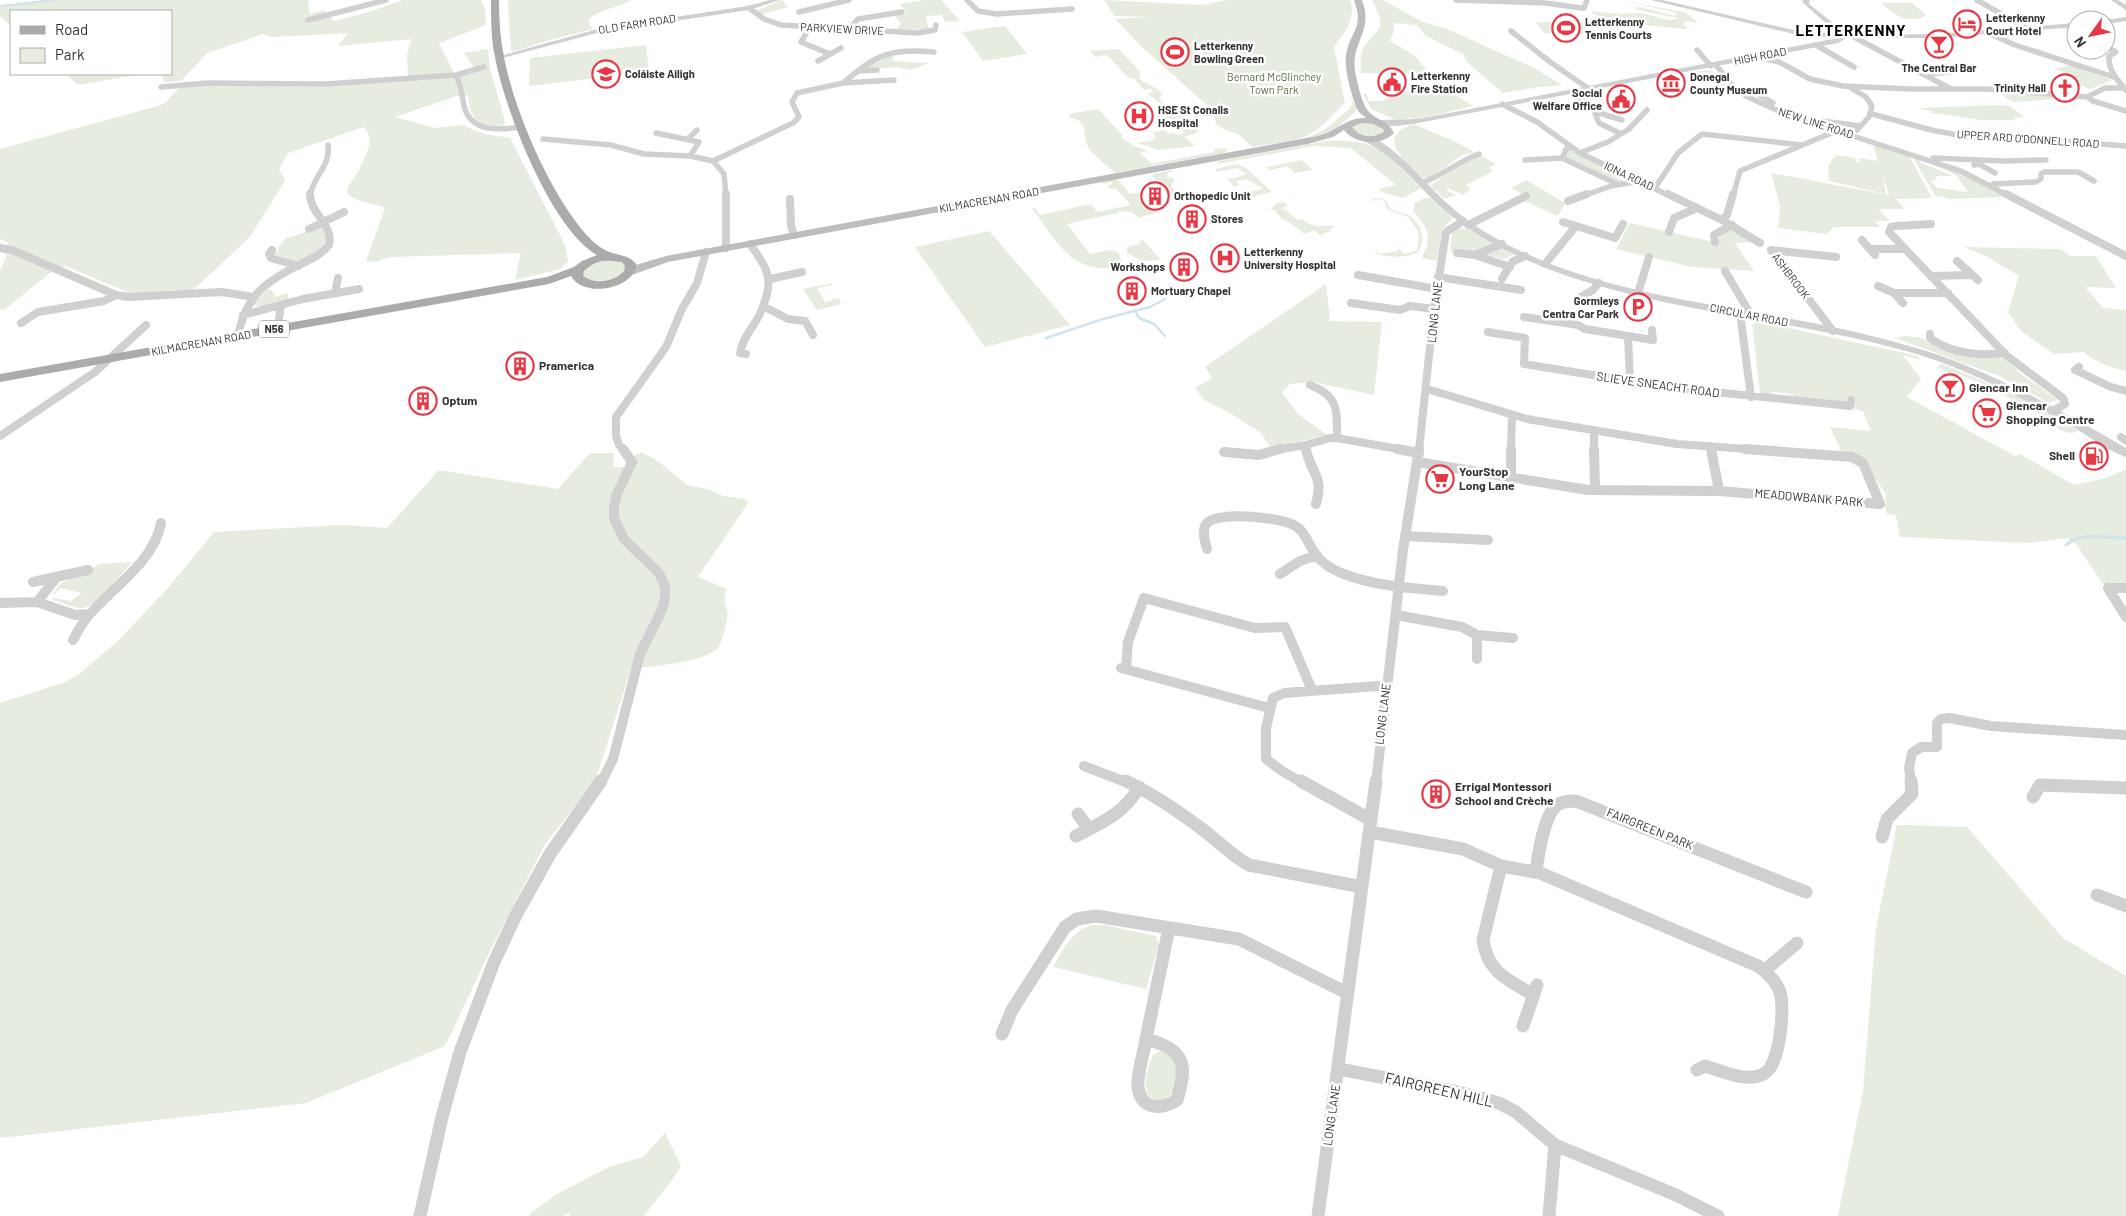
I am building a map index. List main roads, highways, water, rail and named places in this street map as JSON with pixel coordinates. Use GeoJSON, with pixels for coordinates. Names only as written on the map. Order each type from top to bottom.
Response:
{"type":"FeatureCollection","features":[{"type":"Feature","properties":{"kind":"main road","name":"N56"},"geometry":{"type":"LineString","coordinates":[[495,0],[499,57],[520,124],[556,200],[579,234],[590,246],[601,253],[626,260]]}},
{"type":"Feature","properties":{"kind":"main road"},"geometry":{"type":"LineString","coordinates":[[1312,140],[1336,137],[1363,138],[1387,134],[1386,126],[1365,114],[1354,88],[1350,55],[1361,27],[1363,13],[1358,0]]}},
{"type":"Feature","properties":{"kind":"main road"},"geometry":{"type":"LineString","coordinates":[[1312,140],[1334,134],[1348,124],[1361,108]]}},
{"type":"Feature","properties":{"kind":"main road"},"geometry":{"type":"LineString","coordinates":[[1348,124],[1360,120],[1377,122]]}},
{"type":"Feature","properties":{"kind":"main road"},"geometry":{"type":"LineString","coordinates":[[1348,124],[1347,129],[1349,132],[1363,138]]}},
{"type":"Feature","properties":{"kind":"main road","name":"KILMACRENAN ROAD"},"geometry":{"type":"LineString","coordinates":[[629,273],[643,266],[666,259],[1312,140]]}},
{"type":"Feature","properties":{"kind":"main road"},"geometry":{"type":"LineString","coordinates":[[584,283],[577,277],[590,246]]}},
{"type":"Feature","properties":{"kind":"main road","name":"N56"},"geometry":{"type":"LineString","coordinates":[[549,280],[580,268],[597,258],[612,257]]}},
{"type":"Feature","properties":{"kind":"main road","name":"KILMACRENAN ROAD"},"geometry":{"type":"LineString","coordinates":[[626,260],[666,259]]}},
{"type":"Feature","properties":{"kind":"main road"},"geometry":{"type":"LineString","coordinates":[[626,260],[631,265],[629,273]]}},
{"type":"Feature","properties":{"kind":"main road","name":"N56"},"geometry":{"type":"LineString","coordinates":[[549,280],[594,285],[607,284],[622,279],[629,273]]}},
{"type":"Feature","properties":{"kind":"main road","name":"KILMACRENAN ROAD"},"geometry":{"type":"LineString","coordinates":[[0,378],[549,280]]}},
{"type":"Feature","properties":{"kind":"waterway"},"geometry":{"type":"LineString","coordinates":[[0,6],[54,0]]}},
{"type":"Feature","properties":{"kind":"waterway"},"geometry":{"type":"LineString","coordinates":[[1046,338],[1103,319],[1150,307],[1165,299]]}},
{"type":"Feature","properties":{"kind":"waterway"},"geometry":{"type":"LineString","coordinates":[[1136,312],[1139,318],[1154,324],[1165,336]]}},
{"type":"Feature","properties":{"kind":"waterway"},"geometry":{"type":"LineString","coordinates":[[2066,545],[2073,540],[2088,536],[2126,538]]}},
{"type":"Feature","properties":{"kind":"place","name":"Letterkenny Court Hotel"},"geometry":{"type":"Point","coordinates":[1967,24]}},
{"type":"Feature","properties":{"kind":"place","name":"Letterkenny Tennis Courts"},"geometry":{"type":"Point","coordinates":[1566,28]}},
{"type":"Feature","properties":{"kind":"place","name":"The Central Bar"},"geometry":{"type":"Point","coordinates":[1939,44]}},
{"type":"Feature","properties":{"kind":"place","name":"Letterkenny Bowling Green"},"geometry":{"type":"Point","coordinates":[1175,52]}},
{"type":"Feature","properties":{"kind":"place","name":"Coláiste Ailigh"},"geometry":{"type":"Point","coordinates":[606,74]}},
{"type":"Feature","properties":{"kind":"place","name":"Letterkenny Fire Station"},"geometry":{"type":"Point","coordinates":[1392,82]}},
{"type":"Feature","properties":{"kind":"place","name":"Donegal County Museum"},"geometry":{"type":"Point","coordinates":[1671,83]}},
{"type":"Feature","properties":{"kind":"place","name":"Trinity Hall"},"geometry":{"type":"Point","coordinates":[2065,88]}},
{"type":"Feature","properties":{"kind":"place","name":"Social Welfare Office"},"geometry":{"type":"Point","coordinates":[1621,99]}},
{"type":"Feature","properties":{"kind":"place","name":"HSE St Conalls Hospital"},"geometry":{"type":"Point","coordinates":[1139,116]}},
{"type":"Feature","properties":{"kind":"place","name":"Orthopedic Unit"},"geometry":{"type":"Point","coordinates":[1155,196]}},
{"type":"Feature","properties":{"kind":"place","name":"Stores"},"geometry":{"type":"Point","coordinates":[1192,219]}},
{"type":"Feature","properties":{"kind":"place","name":"Letterkenny University Hospital"},"geometry":{"type":"Point","coordinates":[1225,258]}},
{"type":"Feature","properties":{"kind":"place","name":"Workshops"},"geometry":{"type":"Point","coordinates":[1184,267]}},
{"type":"Feature","properties":{"kind":"place","name":"Mortuary Chapel"},"geometry":{"type":"Point","coordinates":[1132,291]}},
{"type":"Feature","properties":{"kind":"place","name":"Gormleys Centra Car Park"},"geometry":{"type":"Point","coordinates":[1638,307]}},
{"type":"Feature","properties":{"kind":"place","name":"Pramerica"},"geometry":{"type":"Point","coordinates":[520,366]}},
{"type":"Feature","properties":{"kind":"place","name":"Glencar Inn"},"geometry":{"type":"Point","coordinates":[1950,388]}},
{"type":"Feature","properties":{"kind":"place","name":"Optum"},"geometry":{"type":"Point","coordinates":[423,401]}},
{"type":"Feature","properties":{"kind":"place","name":"Glencar Shopping Centre"},"geometry":{"type":"Point","coordinates":[1987,413]}},
{"type":"Feature","properties":{"kind":"place","name":"Shell"},"geometry":{"type":"Point","coordinates":[2094,456]}},
{"type":"Feature","properties":{"kind":"place","name":"YourStop Long Lane"},"geometry":{"type":"Point","coordinates":[1440,479]}},
{"type":"Feature","properties":{"kind":"place","name":"Errigal Montessori School and Crèche"},"geometry":{"type":"Point","coordinates":[1436,794]}},
{"type":"Feature","properties":{"kind":"district","name":"LETTERKENNY"},"geometry":{"type":"Point","coordinates":[1851,31]}},
{"type":"Feature","properties":{"kind":"park label","name":"Bernard McGlinchey Town Park"},"geometry":{"type":"Point","coordinates":[1274,83]}}]}
